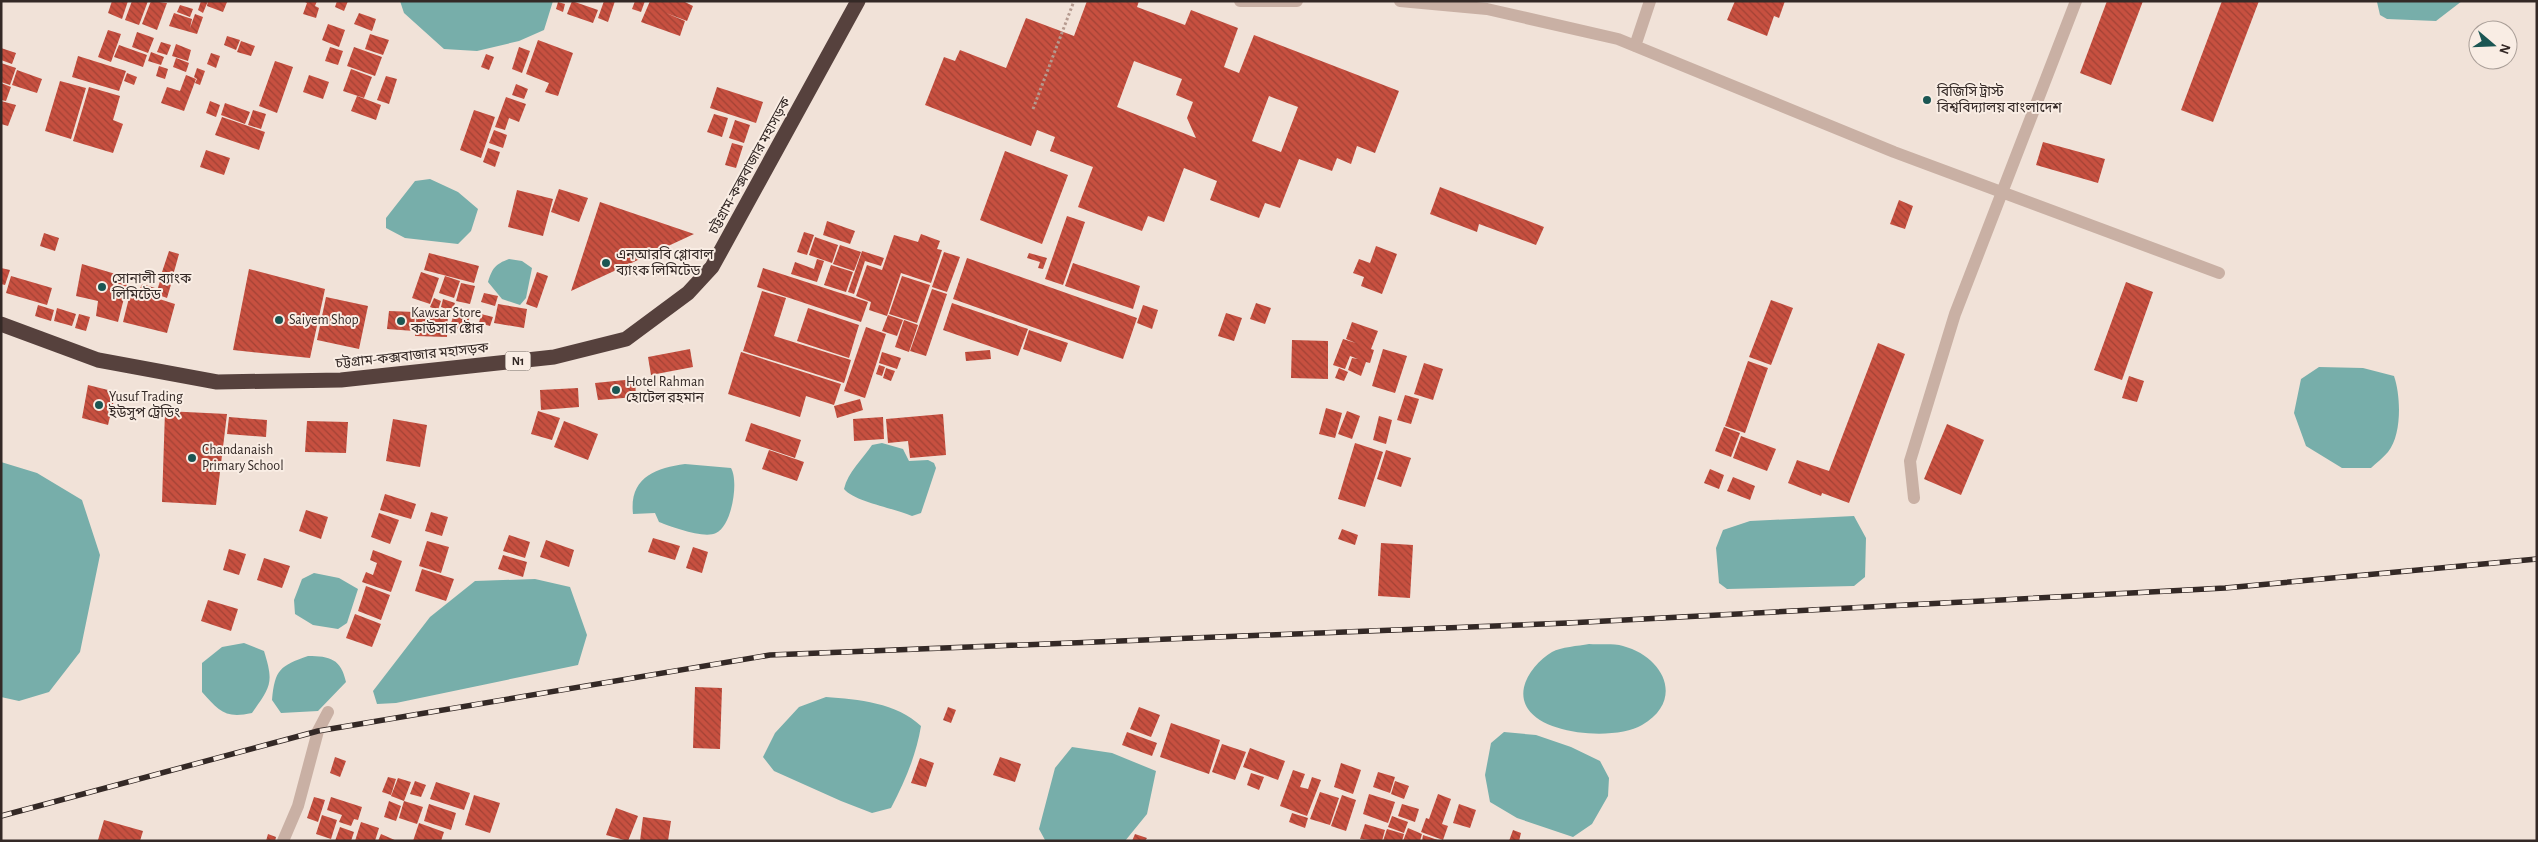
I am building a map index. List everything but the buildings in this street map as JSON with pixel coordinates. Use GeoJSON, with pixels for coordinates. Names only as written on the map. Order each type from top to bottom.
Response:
{"type":"FeatureCollection","features":[{"type":"Feature","properties":{"kind":"highway","name":"চট্টগ্রাম-কক্সবাজার মহাসড়ক"},"geometry":{"type":"LineString","coordinates":[[1,324],[98,360],[217,382],[342,380],[554,358],[626,339],[688,293],[712,267],[858,1]]}},
{"type":"Feature","properties":{"kind":"street"},"geometry":{"type":"LineString","coordinates":[[1240,1],[1297,1]]}},
{"type":"Feature","properties":{"kind":"street"},"geometry":{"type":"LineString","coordinates":[[1400,1],[1487,9],[1618,39],[2003,194],[2219,273]]}},
{"type":"Feature","properties":{"kind":"street"},"geometry":{"type":"LineString","coordinates":[[1635,46],[1650,1]]}},
{"type":"Feature","properties":{"kind":"street"},"geometry":{"type":"LineString","coordinates":[[1914,498],[1910,461],[1955,314],[2003,194],[2076,1]]}},
{"type":"Feature","properties":{"kind":"street"},"geometry":{"type":"LineString","coordinates":[[283,841],[298,806],[318,731],[328,712]]}},
{"type":"Feature","properties":{"kind":"path"},"geometry":{"type":"LineString","coordinates":[[1033,109],[1074,1]]}},
{"type":"Feature","properties":{"kind":"water"},"geometry":{"type":"Polygon","coordinates":[[[400,1],[553,1],[544,30],[519,41],[477,51],[444,49],[404,13],[400,1]]]}},
{"type":"Feature","properties":{"kind":"water"},"geometry":{"type":"Polygon","coordinates":[[[2462,1],[2436,21],[2387,19],[2380,15],[2377,2],[2462,1]]]}},
{"type":"Feature","properties":{"kind":"water"},"geometry":{"type":"Polygon","coordinates":[[[430,179],[458,192],[478,209],[471,231],[458,244],[405,238],[386,228],[386,218],[415,181],[430,179]]]}},
{"type":"Feature","properties":{"kind":"water"},"geometry":{"type":"Polygon","coordinates":[[[509,259],[522,261],[532,268],[526,298],[520,305],[502,299],[488,282],[495,267],[509,259]]]}},
{"type":"Feature","properties":{"kind":"water"},"geometry":{"type":"Polygon","coordinates":[[[2319,367],[2363,368],[2394,376],[2399,404],[2396,436],[2388,452],[2371,468],[2342,468],[2306,446],[2294,413],[2301,379],[2319,367]]]}},
{"type":"Feature","properties":{"kind":"water"},"geometry":{"type":"Polygon","coordinates":[[[882,443],[903,449],[909,461],[928,460],[934,463],[936,468],[921,513],[912,516],[857,498],[844,489],[852,472],[872,445],[882,443]]]}},
{"type":"Feature","properties":{"kind":"water"},"geometry":{"type":"Polygon","coordinates":[[[1,462],[37,473],[82,500],[100,555],[80,652],[49,692],[19,701],[1,697],[1,462]]]}},
{"type":"Feature","properties":{"kind":"water"},"geometry":{"type":"Polygon","coordinates":[[[685,464],[731,468],[734,483],[733,503],[726,522],[722,529],[716,533],[704,535],[680,529],[659,522],[655,513],[633,514],[635,492],[646,477],[664,468],[685,464]]]}},
{"type":"Feature","properties":{"kind":"water"},"geometry":{"type":"Polygon","coordinates":[[[1854,516],[1866,538],[1865,577],[1854,586],[1727,589],[1719,583],[1716,548],[1723,530],[1750,521],[1854,516]]]}},
{"type":"Feature","properties":{"kind":"water"},"geometry":{"type":"Polygon","coordinates":[[[314,573],[339,578],[358,589],[347,623],[338,629],[313,625],[295,614],[294,600],[302,579],[314,573]]]}},
{"type":"Feature","properties":{"kind":"water"},"geometry":{"type":"Polygon","coordinates":[[[535,579],[570,587],[587,635],[578,665],[396,703],[377,704],[373,691],[430,617],[475,581],[535,579]]]}},
{"type":"Feature","properties":{"kind":"water"},"geometry":{"type":"Polygon","coordinates":[[[244,643],[264,651],[269,670],[269,684],[252,713],[243,715],[229,714],[218,709],[202,692],[202,663],[222,647],[244,643]]]}},
{"type":"Feature","properties":{"kind":"water"},"geometry":{"type":"Polygon","coordinates":[[[1589,644],[1623,646],[1649,659],[1658,669],[1664,680],[1666,692],[1663,704],[1655,715],[1642,725],[1631,730],[1600,734],[1565,730],[1550,725],[1537,718],[1528,709],[1523,693],[1528,677],[1533,669],[1545,657],[1556,650],[1589,644]]]}},
{"type":"Feature","properties":{"kind":"water"},"geometry":{"type":"Polygon","coordinates":[[[308,656],[333,660],[341,668],[346,682],[318,711],[281,713],[272,700],[277,675],[285,666],[308,656]]]}},
{"type":"Feature","properties":{"kind":"water"},"geometry":{"type":"Polygon","coordinates":[[[826,697],[864,701],[889,707],[901,712],[921,726],[909,768],[891,808],[872,813],[841,801],[774,771],[763,757],[775,733],[799,707],[826,697]]]}},
{"type":"Feature","properties":{"kind":"water"},"geometry":{"type":"Polygon","coordinates":[[[1504,732],[1536,735],[1571,747],[1600,761],[1609,778],[1608,796],[1592,824],[1573,837],[1517,818],[1490,802],[1485,775],[1491,743],[1504,732]]]}},
{"type":"Feature","properties":{"kind":"water"},"geometry":{"type":"Polygon","coordinates":[[[1072,747],[1112,753],[1156,771],[1147,814],[1125,841],[1045,840],[1039,829],[1055,768],[1072,747]]]}},
{"type":"Feature","properties":{"kind":"railway"},"geometry":{"type":"LineString","coordinates":[[1,816],[318,731],[770,655],[1568,623],[2225,588],[2537,559]]}},
{"type":"Feature","properties":{"kind":"place","name":"বিজিসি ট্রাস্ট বিশ্ববিদ্যালয় বাংলাদেশ"},"geometry":{"type":"Point","coordinates":[1927,100]}},
{"type":"Feature","properties":{"kind":"place","name":"এনআরবি গ্লোবাল ব্যাংক লিমিটেড"},"geometry":{"type":"Point","coordinates":[606,263]}},
{"type":"Feature","properties":{"kind":"place","name":"সোনালী ব্যাংক লিমিটেড"},"geometry":{"type":"Point","coordinates":[102,287]}},
{"type":"Feature","properties":{"kind":"place","name":"Saiyem Shop"},"geometry":{"type":"Point","coordinates":[279,320]}},
{"type":"Feature","properties":{"kind":"place","name":"Kawsar Store কাউসার ষ্টোর"},"geometry":{"type":"Point","coordinates":[401,321]}},
{"type":"Feature","properties":{"kind":"place","name":"Hotel Rahman হোটেল রহমান"},"geometry":{"type":"Point","coordinates":[616,390]}},
{"type":"Feature","properties":{"kind":"place","name":"Yusuf Trading ইউসুপ ট্রেডিং"},"geometry":{"type":"Point","coordinates":[99,405]}},
{"type":"Feature","properties":{"kind":"place","name":"Chandanaish Primary School"},"geometry":{"type":"Point","coordinates":[192,458]}}]}
